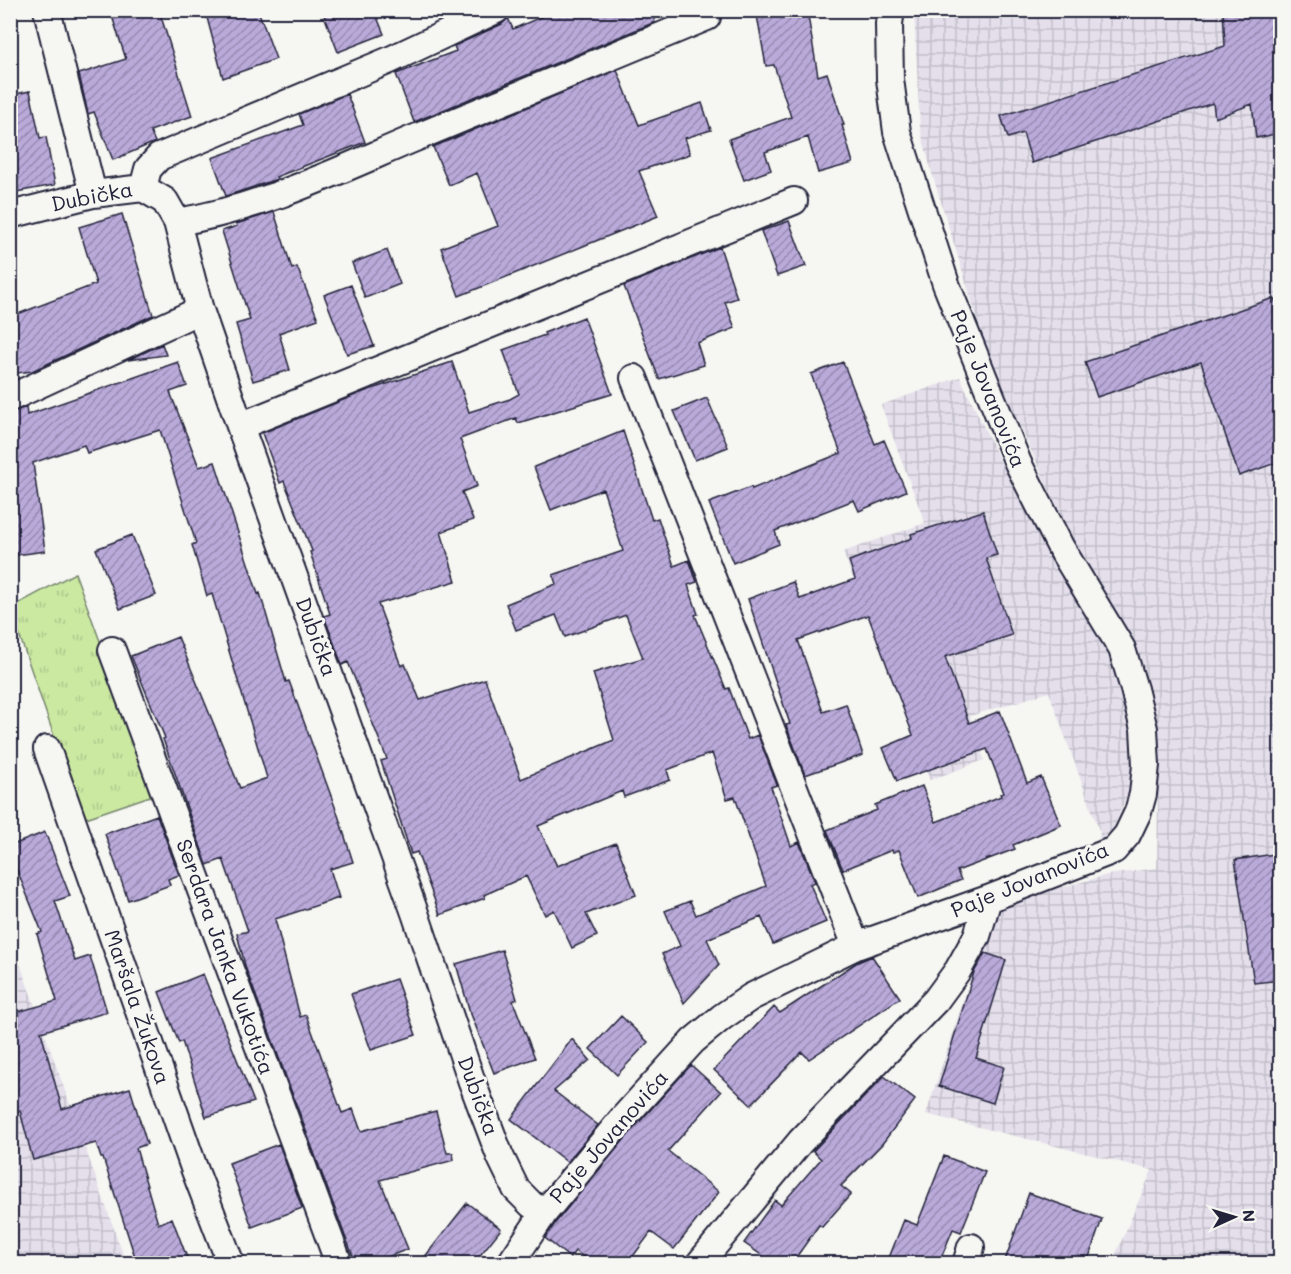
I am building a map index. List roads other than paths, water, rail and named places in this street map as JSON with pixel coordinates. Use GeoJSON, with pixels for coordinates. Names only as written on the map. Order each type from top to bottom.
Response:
{"type":"FeatureCollection","features":[{"type":"Feature","properties":{"kind":"street"},"geometry":{"type":"LineString","coordinates":[[47,10],[93,194]]}},
{"type":"Feature","properties":{"kind":"street"},"geometry":{"type":"LineString","coordinates":[[143,188],[148,169],[159,157],[390,60],[496,10]]}},
{"type":"Feature","properties":{"kind":"street","name":"Paje Jovanovića"},"geometry":{"type":"LineString","coordinates":[[510,1263],[544,1213],[623,1118],[693,1041],[722,1017],[751,998],[856,945],[988,899],[1114,850],[1127,835],[1138,812],[1143,794],[1146,765],[1144,729],[1122,650],[1061,548],[1018,463],[946,284],[897,132],[890,79],[891,10]]}},
{"type":"Feature","properties":{"kind":"street"},"geometry":{"type":"LineString","coordinates":[[177,222],[210,217],[241,208],[707,17]]}},
{"type":"Feature","properties":{"kind":"street","name":"Dubička"},"geometry":{"type":"LineString","coordinates":[[10,215],[93,194],[143,188],[165,201],[177,222],[200,310],[411,902],[472,1082],[500,1156],[516,1189],[544,1213]]}},
{"type":"Feature","properties":{"kind":"street"},"geometry":{"type":"LineString","coordinates":[[240,426],[794,201]]}},
{"type":"Feature","properties":{"kind":"street"},"geometry":{"type":"LineString","coordinates":[[10,398],[200,310]]}},
{"type":"Feature","properties":{"kind":"street"},"geometry":{"type":"LineString","coordinates":[[634,378],[856,945]]}},
{"type":"Feature","properties":{"kind":"street","name":"Serdara Janka Vukotića"},"geometry":{"type":"LineString","coordinates":[[112,650],[339,1263]]}},
{"type":"Feature","properties":{"kind":"street","name":"Maršala Žukova"},"geometry":{"type":"LineString","coordinates":[[47,749],[194,1168],[231,1263]]}},
{"type":"Feature","properties":{"kind":"street"},"geometry":{"type":"LineString","coordinates":[[699,1263],[801,1142],[936,1000],[958,970],[977,936],[988,899]]}}]}
